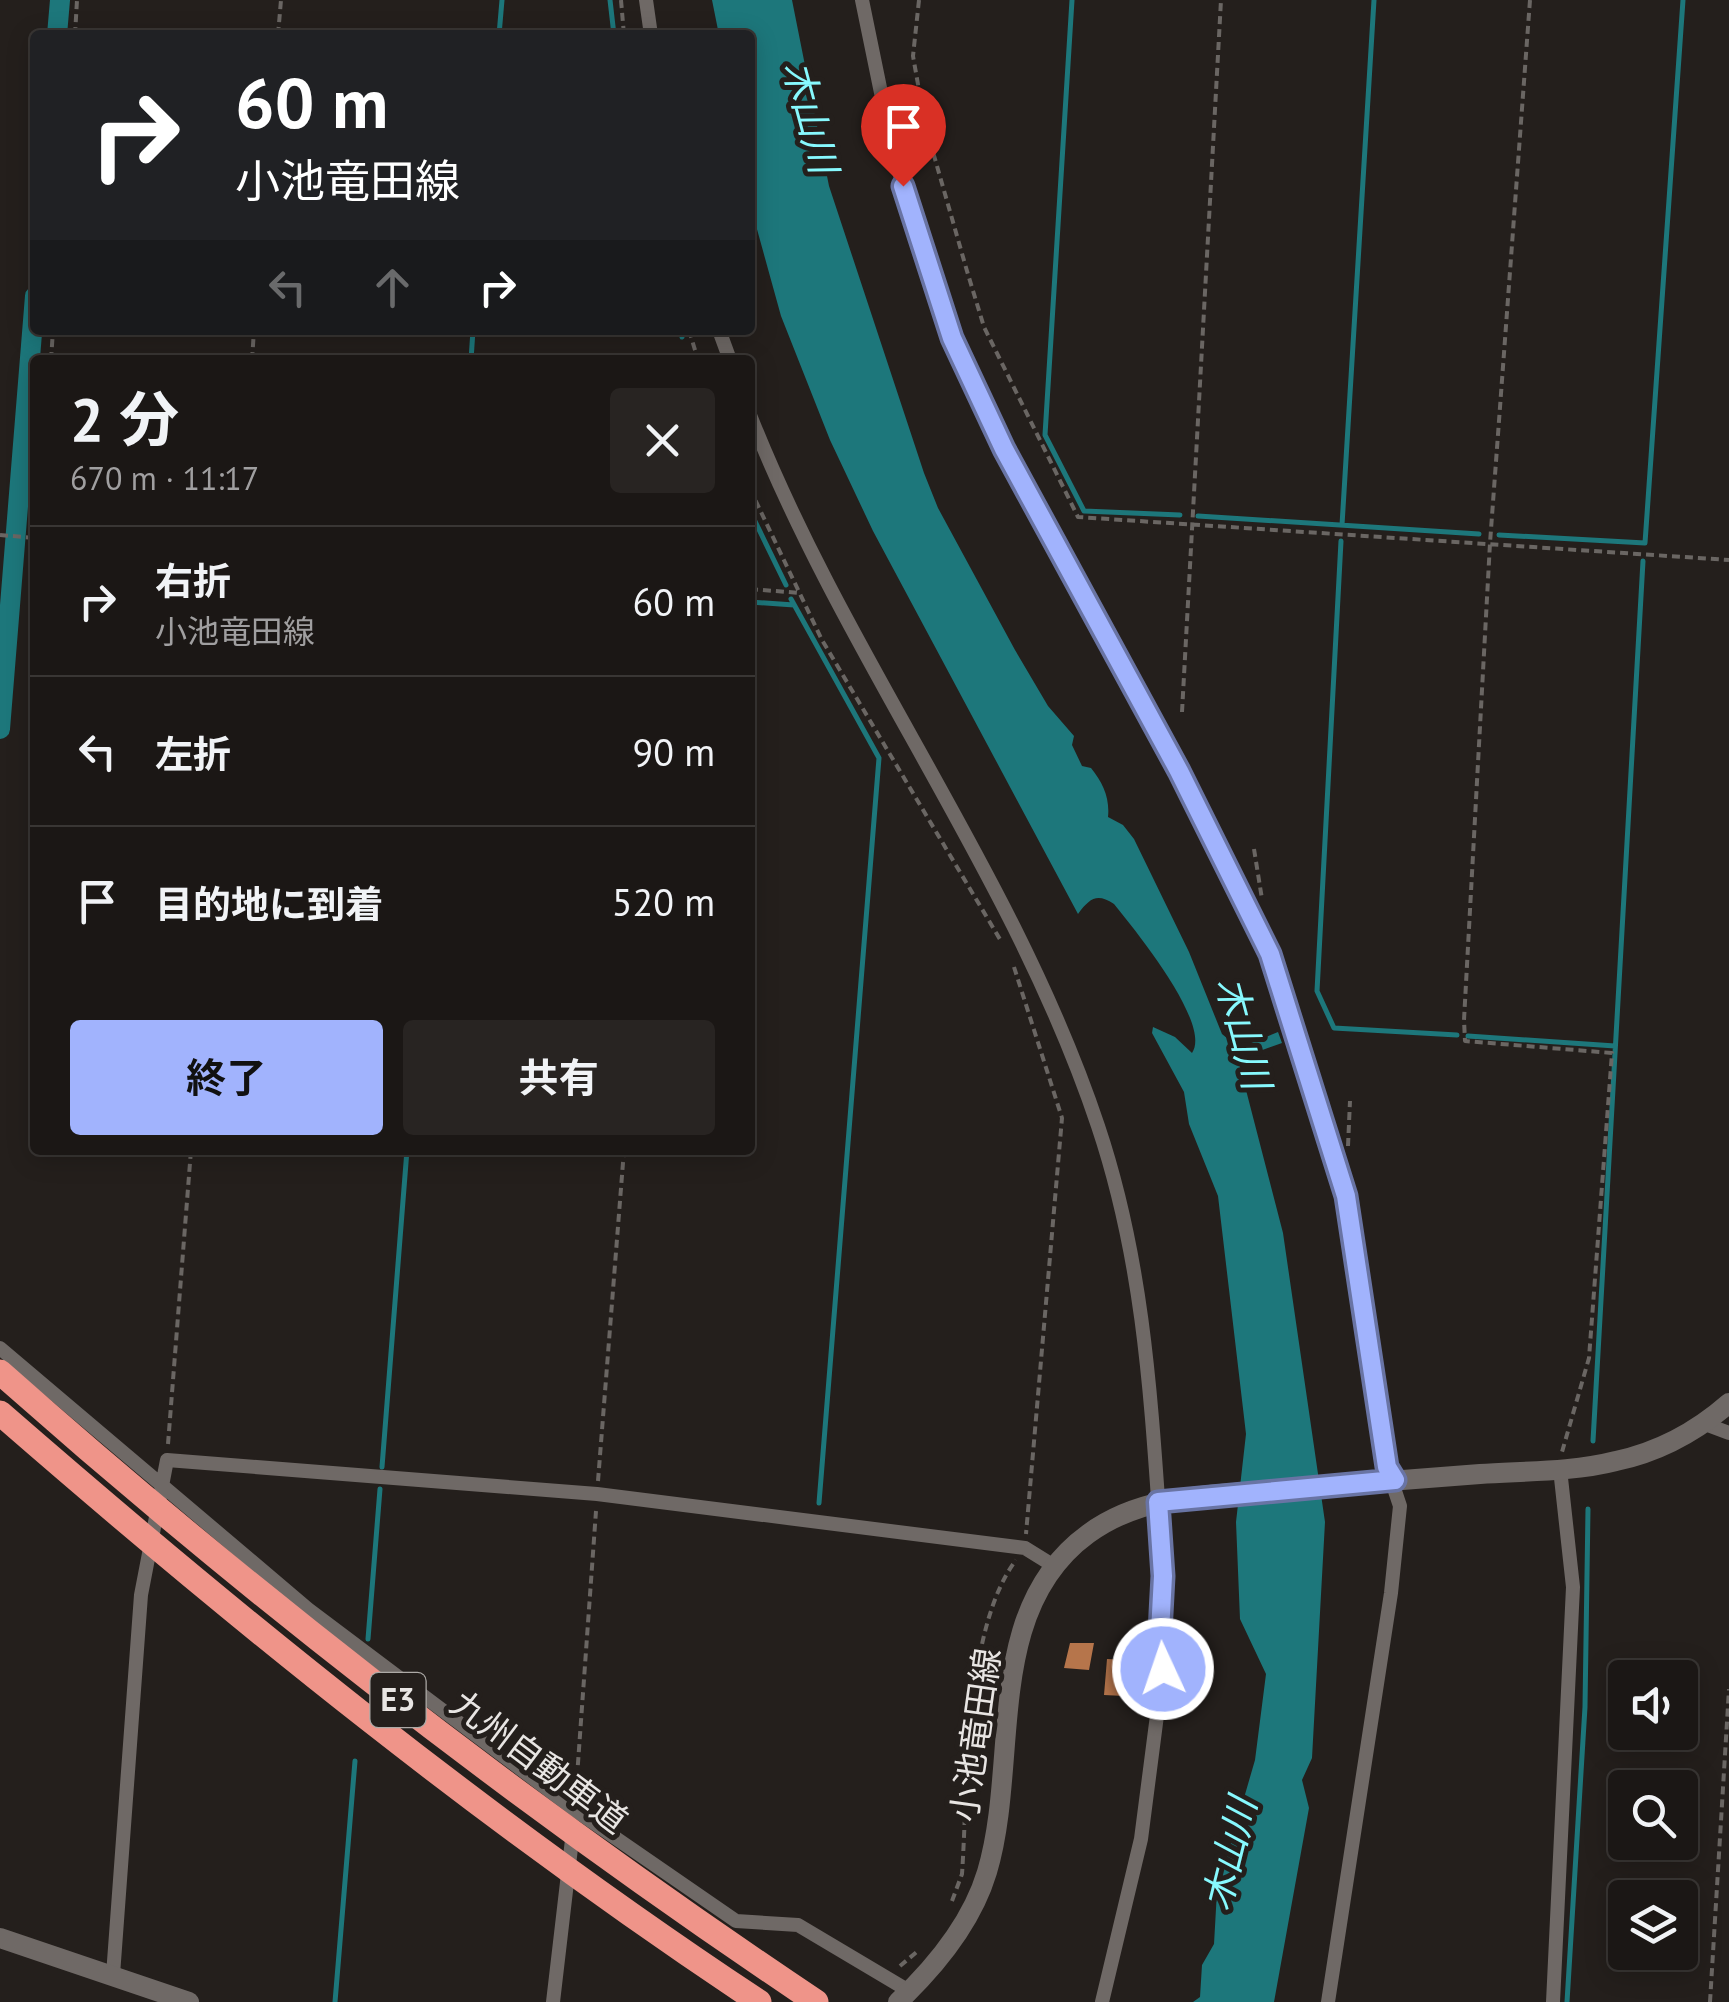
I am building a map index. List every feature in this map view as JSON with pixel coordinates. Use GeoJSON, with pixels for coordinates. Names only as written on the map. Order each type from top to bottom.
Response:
{"type":"FeatureCollection","features":[{"type":"Feature","properties":{"kind":"highway","name":"九州自動車道"},"geometry":{"type":"LineString","coordinates":[[0,1372],[300,1626],[636,1878],[816,2002]]}},
{"type":"Feature","properties":{"kind":"highway","name":"九州自動車道"},"geometry":{"type":"LineString","coordinates":[[0,1413],[165,1555],[423,1759],[760,2002]]}},
{"type":"Feature","properties":{"kind":"main road","name":"小池竜田線"},"geometry":{"type":"LineString","coordinates":[[904,1997],[951,1943],[986,1877],[1000,1811],[1014,1660],[1032,1605],[1054,1566],[1086,1535],[1117,1516],[1190,1496],[1615,1462],[1704,1424],[1729,1403]]}},
{"type":"Feature","properties":{"kind":"main road"},"geometry":{"type":"LineString","coordinates":[[0,1938],[189,2002]]}},
{"type":"Feature","properties":{"kind":"street"},"geometry":{"type":"LineString","coordinates":[[646,0],[650,30]]}},
{"type":"Feature","properties":{"kind":"street"},"geometry":{"type":"LineString","coordinates":[[862,0],[894,156],[952,338],[1004,449],[1179,771],[1270,954],[1346,1196],[1387,1467],[1385,1482],[1400,1506],[1392,1593],[1328,2002]]}},
{"type":"Feature","properties":{"kind":"street"},"geometry":{"type":"LineString","coordinates":[[755,426],[814,562],[1017,932],[1080,1071],[1135,1259],[1154,1402],[1163,1576],[1159,1718],[1145,1784],[1141,1839],[1102,2002]]}},
{"type":"Feature","properties":{"kind":"street"},"geometry":{"type":"LineString","coordinates":[[0,1348],[308,1609],[575,1810],[736,1921],[798,1925],[888,1976],[904,1997]]}},
{"type":"Feature","properties":{"kind":"street"},"geometry":{"type":"LineString","coordinates":[[1704,1424],[1729,1433]]}},
{"type":"Feature","properties":{"kind":"street"},"geometry":{"type":"LineString","coordinates":[[113,1975],[141,1595],[167,1460],[597,1494],[1025,1548],[1054,1566]]}},
{"type":"Feature","properties":{"kind":"street"},"geometry":{"type":"LineString","coordinates":[[1553,2002],[1573,1586],[1560,1468]]}},
{"type":"Feature","properties":{"kind":"street"},"geometry":{"type":"LineString","coordinates":[[552,2002],[575,1810]]}},
{"type":"Feature","properties":{"kind":"path"},"geometry":{"type":"LineString","coordinates":[[75,30],[77,0]]}},
{"type":"Feature","properties":{"kind":"path"},"geometry":{"type":"LineString","coordinates":[[278,30],[280,0]]}},
{"type":"Feature","properties":{"kind":"path"},"geometry":{"type":"LineString","coordinates":[[621,0],[624,30]]}},
{"type":"Feature","properties":{"kind":"path"},"geometry":{"type":"LineString","coordinates":[[919,0],[914,56],[922,107],[966,270],[984,328],[1078,517],[1729,560]]}},
{"type":"Feature","properties":{"kind":"path"},"geometry":{"type":"LineString","coordinates":[[1182,712],[1221,0]]}},
{"type":"Feature","properties":{"kind":"path"},"geometry":{"type":"LineString","coordinates":[[1530,0],[1490,542],[1465,1042],[1612,1053],[1589,1358],[1560,1468]]}},
{"type":"Feature","properties":{"kind":"path"},"geometry":{"type":"LineString","coordinates":[[755,499],[832,657],[1003,944]]}},
{"type":"Feature","properties":{"kind":"path"},"geometry":{"type":"LineString","coordinates":[[0,535],[30,538]]}},
{"type":"Feature","properties":{"kind":"path"},"geometry":{"type":"LineString","coordinates":[[755,590],[801,593]]}},
{"type":"Feature","properties":{"kind":"path"},"geometry":{"type":"LineString","coordinates":[[946,1913],[962,1874],[987,1618],[1000,1585],[1025,1548],[1062,1118],[1011,960]]}},
{"type":"Feature","properties":{"kind":"path"},"geometry":{"type":"LineString","coordinates":[[167,1460],[191,1155]]}},
{"type":"Feature","properties":{"kind":"path"},"geometry":{"type":"LineString","coordinates":[[1710,2002],[1729,1689]]}},
{"type":"Feature","properties":{"kind":"path"},"geometry":{"type":"LineString","coordinates":[[888,1976],[922,1948]]}},
{"type":"Feature","properties":{"kind":"water","name":"木山川"},"geometry":{"type":"Polygon","coordinates":[[[712,0],[792,0],[829,186],[938,508],[1048,706],[1074,736],[1072,745],[1082,766],[1091,768],[1102,785],[1108,817],[1123,825],[1134,839],[1189,952],[1222,1034],[1239,1048],[1278,1032],[1282,1043],[1243,1057],[1239,1063],[1283,1233],[1325,1522],[1312,1758],[1302,1780],[1309,1808],[1274,2002],[1193,2002],[1200,1997],[1202,1965],[1214,1944],[1217,1891],[1255,1760],[1266,1674],[1240,1619],[1236,1522],[1246,1434],[1218,1196],[1189,1124],[1184,1092],[1152,1033],[1153,1027],[1175,1037],[1192,1053],[1195,1039],[1191,1021],[1168,977],[1114,904],[1094,899],[1078,914],[873,531],[830,440],[781,316],[755,222],[755,30],[718,30],[712,0]]]}},
{"type":"Feature","properties":{"kind":"building"},"geometry":{"type":"Polygon","coordinates":[[[1070,1643],[1094,1643],[1089,1670],[1064,1668],[1070,1643]]]}},
{"type":"Feature","properties":{"kind":"building"},"geometry":{"type":"Polygon","coordinates":[[[1107,1659],[1127,1660],[1124,1696],[1104,1695],[1107,1659]]]}},
{"type":"Feature","properties":{"kind":"waterway"},"geometry":{"type":"LineString","coordinates":[[57,30],[60,0]]}},
{"type":"Feature","properties":{"kind":"waterway"},"geometry":{"type":"LineString","coordinates":[[499,30],[502,0]]}},
{"type":"Feature","properties":{"kind":"waterway"},"geometry":{"type":"LineString","coordinates":[[610,0],[613,30]]}},
{"type":"Feature","properties":{"kind":"waterway"},"geometry":{"type":"LineString","coordinates":[[1072,0],[1045,435],[1084,511],[1180,515]]}},
{"type":"Feature","properties":{"kind":"waterway"},"geometry":{"type":"LineString","coordinates":[[1342,525],[1374,0]]}},
{"type":"Feature","properties":{"kind":"waterway"},"geometry":{"type":"LineString","coordinates":[[1499,535],[1645,543],[1683,0]]}},
{"type":"Feature","properties":{"kind":"waterway"},"geometry":{"type":"LineString","coordinates":[[30,355],[32,335]]}},
{"type":"Feature","properties":{"kind":"waterway"},"geometry":{"type":"LineString","coordinates":[[471,355],[473,335]]}},
{"type":"Feature","properties":{"kind":"waterway"},"geometry":{"type":"LineString","coordinates":[[0,729],[30,358]]}},
{"type":"Feature","properties":{"kind":"waterway"},"geometry":{"type":"LineString","coordinates":[[1198,516],[1479,534]]}},
{"type":"Feature","properties":{"kind":"waterway"},"geometry":{"type":"LineString","coordinates":[[755,521],[786,585]]}},
{"type":"Feature","properties":{"kind":"waterway"},"geometry":{"type":"LineString","coordinates":[[1341,541],[1317,991],[1334,1028],[1457,1035]]}},
{"type":"Feature","properties":{"kind":"waterway"},"geometry":{"type":"LineString","coordinates":[[1593,1441],[1643,561]]}},
{"type":"Feature","properties":{"kind":"waterway"},"geometry":{"type":"LineString","coordinates":[[791,599],[879,758],[819,1503]]}},
{"type":"Feature","properties":{"kind":"waterway"},"geometry":{"type":"LineString","coordinates":[[755,602],[794,605]]}},
{"type":"Feature","properties":{"kind":"waterway"},"geometry":{"type":"LineString","coordinates":[[1468,1036],[1615,1046]]}},
{"type":"Feature","properties":{"kind":"waterway"},"geometry":{"type":"LineString","coordinates":[[382,1467],[407,1155]]}},
{"type":"Feature","properties":{"kind":"waterway"},"geometry":{"type":"LineString","coordinates":[[368,1639],[380,1489]]}},
{"type":"Feature","properties":{"kind":"waterway"},"geometry":{"type":"LineString","coordinates":[[1567,2002],[1585,1707],[1588,1509]]}},
{"type":"Feature","properties":{"kind":"waterway"},"geometry":{"type":"LineString","coordinates":[[335,2002],[355,1761]]}},
{"type":"Feature","properties":{"kind":"route"},"geometry":{"type":"LineString","coordinates":[[903,186],[952,338],[1004,449],[1179,771],[1270,954],[1346,1196],[1383,1419],[1387,1467],[1395,1480],[1190,1496],[1158,1502],[1163,1576],[1159,1651],[1163,1669]]}}]}
